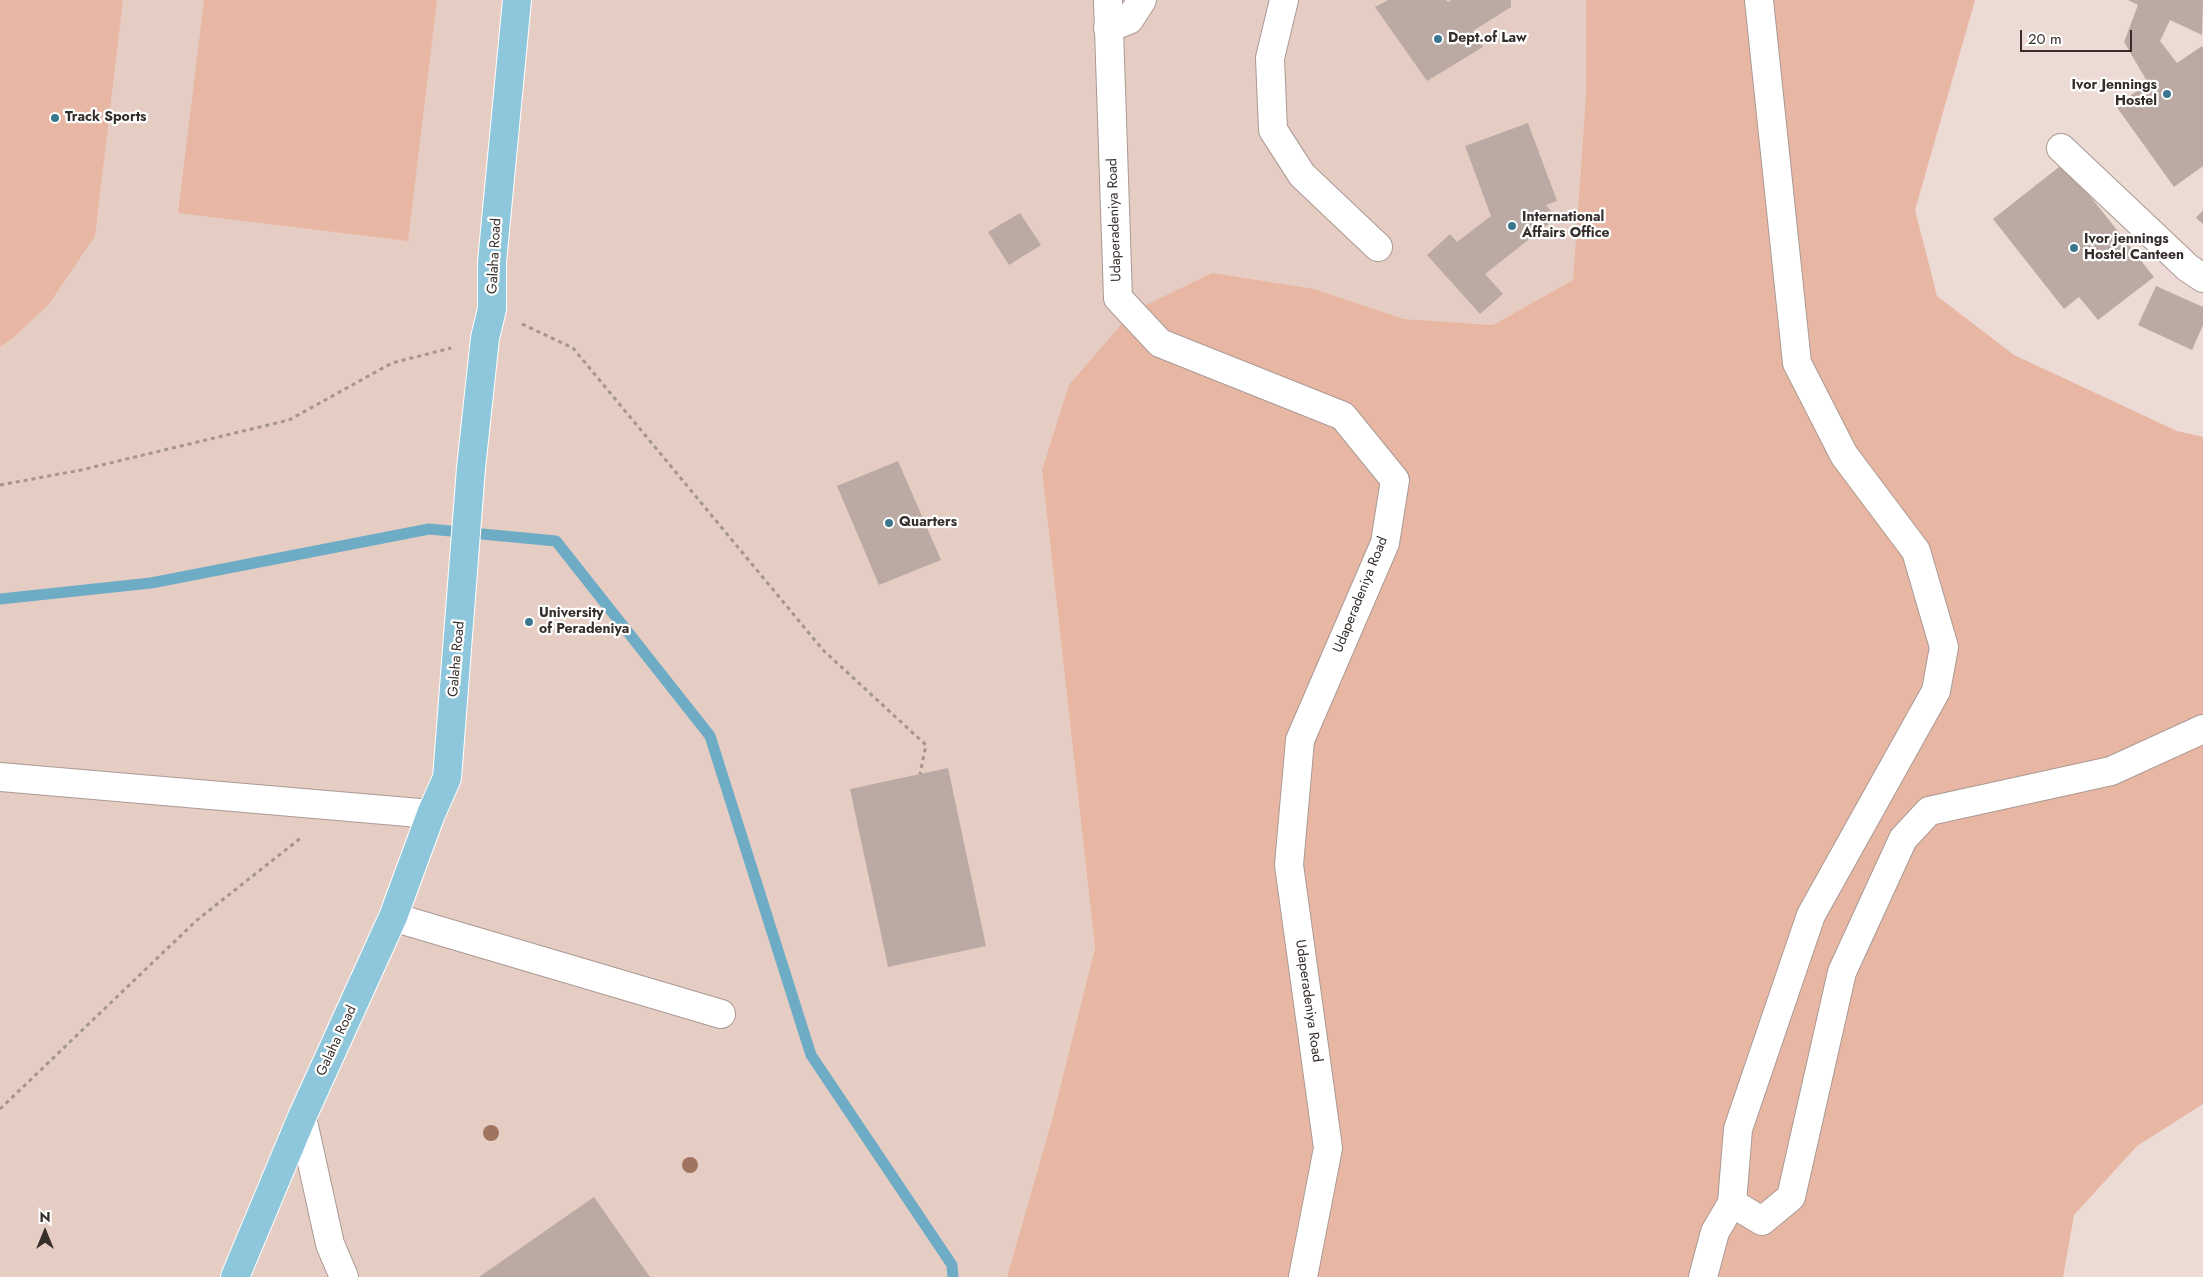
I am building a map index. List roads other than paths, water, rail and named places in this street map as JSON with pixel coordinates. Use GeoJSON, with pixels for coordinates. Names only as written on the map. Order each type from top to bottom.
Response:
{"type":"FeatureCollection","features":[{"type":"Feature","properties":{"kind":"main road","name":"Galaha Road"},"geometry":{"type":"LineString","coordinates":[[235,1277],[302,1117],[394,917],[431,814],[447,778],[471,468],[485,338],[492,309],[492,262],[517,0]]}},
{"type":"Feature","properties":{"kind":"street","name":"Udaperadeniya Road"},"geometry":{"type":"LineString","coordinates":[[1108,0],[1118,298],[1160,343],[1343,416],[1395,480],[1385,543],[1300,740],[1290,865],[1328,1148],[1304,1277]]}},
{"type":"Feature","properties":{"kind":"street"},"geometry":{"type":"LineString","coordinates":[[1108,28],[1129,20],[1142,0]]}},
{"type":"Feature","properties":{"kind":"street"},"geometry":{"type":"LineString","coordinates":[[1284,0],[1270,58],[1273,130],[1302,175],[1378,247]]}},
{"type":"Feature","properties":{"kind":"street"},"geometry":{"type":"LineString","coordinates":[[1703,1277],[1716,1232],[1732,1203],[1738,1128],[1811,915],[1936,691],[1944,647],[1916,551],[1844,455],[1796,362],[1759,0]]}},
{"type":"Feature","properties":{"kind":"street"},"geometry":{"type":"LineString","coordinates":[[2061,148],[2188,268],[2203,278]]}},
{"type":"Feature","properties":{"kind":"street"},"geometry":{"type":"LineString","coordinates":[[1732,1203],[1762,1221],[1791,1197],[1842,972],[1903,839],[1929,811],[2111,771],[2203,729]]}},
{"type":"Feature","properties":{"kind":"street"},"geometry":{"type":"LineString","coordinates":[[0,777],[431,814]]}},
{"type":"Feature","properties":{"kind":"street"},"geometry":{"type":"LineString","coordinates":[[394,917],[721,1014]]}},
{"type":"Feature","properties":{"kind":"street"},"geometry":{"type":"LineString","coordinates":[[302,1117],[330,1244],[344,1277]]}},
{"type":"Feature","properties":{"kind":"waterway"},"geometry":{"type":"LineString","coordinates":[[0,599],[151,583],[429,529],[556,541],[710,736],[811,1055],[952,1265],[953,1277]]}},
{"type":"Feature","properties":{"kind":"place","name":"Dept.of Law"},"geometry":{"type":"Point","coordinates":[1438,39]}},
{"type":"Feature","properties":{"kind":"place","name":"Ivor Jennings Hostel"},"geometry":{"type":"Point","coordinates":[2167,94]}},
{"type":"Feature","properties":{"kind":"place","name":"Track Sports"},"geometry":{"type":"Point","coordinates":[55,118]}},
{"type":"Feature","properties":{"kind":"place","name":"International Affairs Office"},"geometry":{"type":"Point","coordinates":[1512,226]}},
{"type":"Feature","properties":{"kind":"place","name":"Ivor jennings Hostel Canteen"},"geometry":{"type":"Point","coordinates":[2074,248]}},
{"type":"Feature","properties":{"kind":"place","name":"Quarters"},"geometry":{"type":"Point","coordinates":[889,523]}},
{"type":"Feature","properties":{"kind":"place","name":"University of Peradeniya"},"geometry":{"type":"Point","coordinates":[529,622]}}]}
